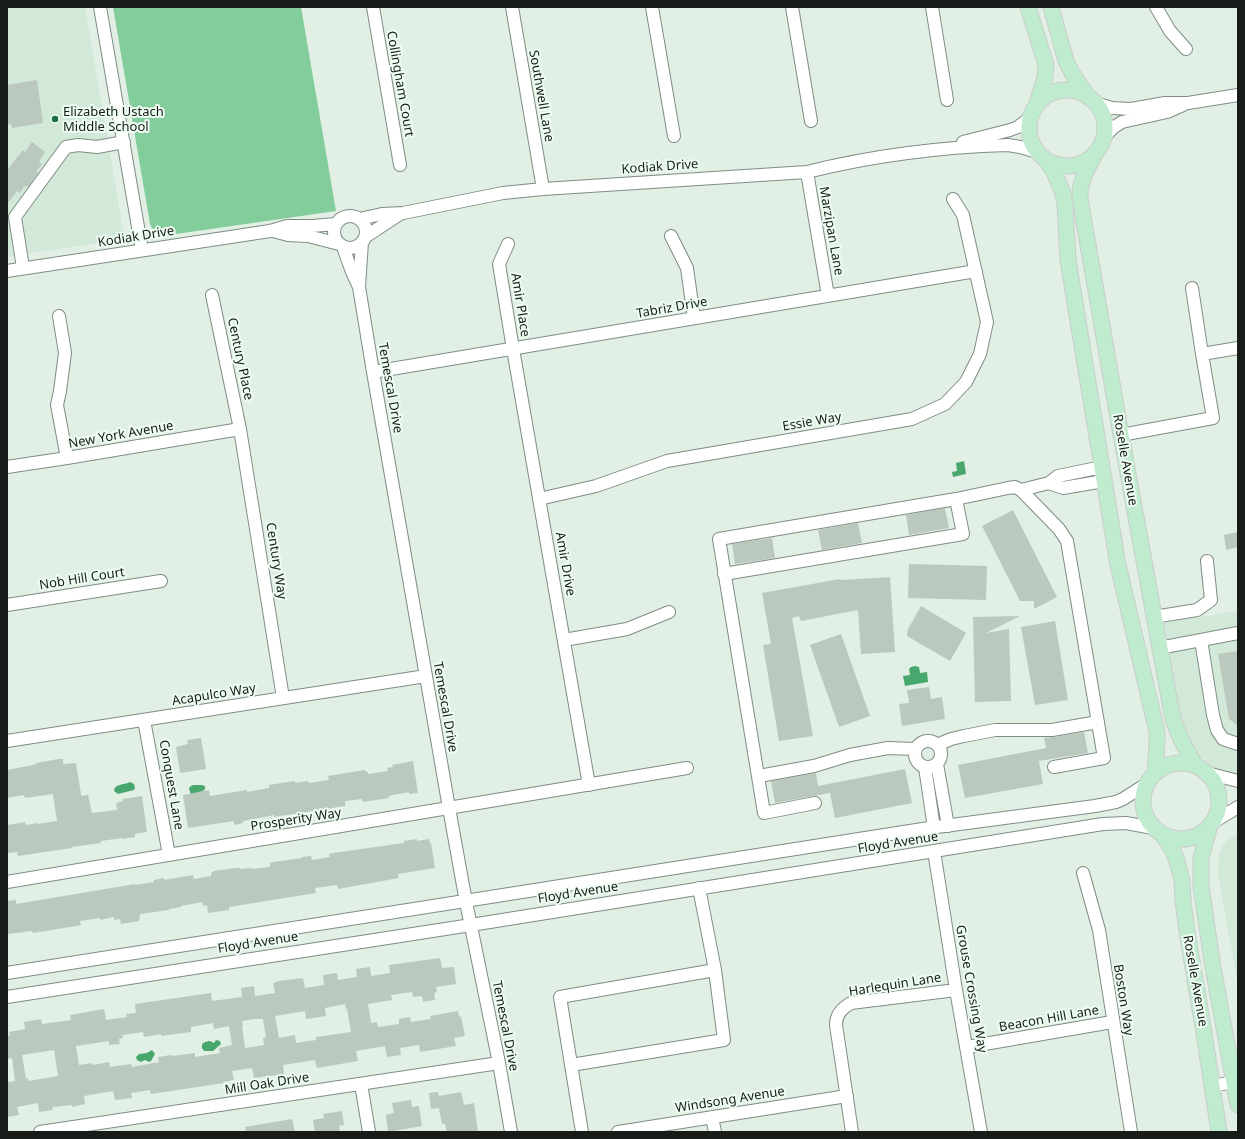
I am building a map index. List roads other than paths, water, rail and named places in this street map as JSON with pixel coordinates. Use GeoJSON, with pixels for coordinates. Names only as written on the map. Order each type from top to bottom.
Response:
{"type":"FeatureCollection","features":[{"type":"Feature","properties":{"kind":"main road"},"geometry":{"type":"LineString","coordinates":[[1028,7],[1046,65],[1045,78],[1033,112],[1029,134],[1032,143],[1041,156],[1058,165],[1072,166],[1087,160],[1096,152],[1103,138],[1104,121],[1102,115],[1072,73],[1066,61],[1051,7]]}},
{"type":"Feature","properties":{"kind":"main road"},"geometry":{"type":"LineString","coordinates":[[1033,112],[1046,97],[1058,92],[1072,91],[1081,94],[1092,101]]}},
{"type":"Feature","properties":{"kind":"main road","name":"Roselle Avenue"},"geometry":{"type":"LineString","coordinates":[[1096,152],[1083,178],[1081,200],[1120,435],[1174,722],[1181,741],[1201,769]]}},
{"type":"Feature","properties":{"kind":"main road","name":"Roselle Avenue"},"geometry":{"type":"LineString","coordinates":[[1041,156],[1054,172],[1063,193],[1068,260],[1118,565],[1157,732],[1157,742],[1151,778]]}},
{"type":"Feature","properties":{"kind":"main road"},"geometry":{"type":"LineString","coordinates":[[1188,763],[1201,769],[1215,782],[1219,792],[1219,810],[1212,825],[1194,838],[1186,840],[1173,839],[1157,831],[1148,821],[1144,808],[1143,795],[1151,778],[1165,766],[1173,764],[1188,763]]}},
{"type":"Feature","properties":{"kind":"main road","name":"Roselle Avenue"},"geometry":{"type":"LineString","coordinates":[[1212,825],[1201,858],[1201,887],[1213,968],[1236,1082],[1238,1105]]}},
{"type":"Feature","properties":{"kind":"main road","name":"Roselle Avenue"},"geometry":{"type":"LineString","coordinates":[[1157,831],[1173,851],[1179,866],[1182,880],[1187,932],[1213,1086],[1219,1132]]}},
{"type":"Feature","properties":{"kind":"street"},"geometry":{"type":"LineString","coordinates":[[100,7],[142,250]]}},
{"type":"Feature","properties":{"kind":"street","name":"Collingham Court"},"geometry":{"type":"LineString","coordinates":[[373,7],[400,165]]}},
{"type":"Feature","properties":{"kind":"street","name":"Southwell Lane"},"geometry":{"type":"LineString","coordinates":[[512,7],[543,189]]}},
{"type":"Feature","properties":{"kind":"street"},"geometry":{"type":"LineString","coordinates":[[652,7],[674,136]]}},
{"type":"Feature","properties":{"kind":"street"},"geometry":{"type":"LineString","coordinates":[[792,7],[811,121]]}},
{"type":"Feature","properties":{"kind":"street"},"geometry":{"type":"LineString","coordinates":[[932,7],[947,100]]}},
{"type":"Feature","properties":{"kind":"street"},"geometry":{"type":"LineString","coordinates":[[1156,7],[1170,31],[1186,49]]}},
{"type":"Feature","properties":{"kind":"street"},"geometry":{"type":"LineString","coordinates":[[1092,101],[1106,107],[1131,109],[1165,103],[1188,103],[1238,95]]}},
{"type":"Feature","properties":{"kind":"street"},"geometry":{"type":"LineString","coordinates":[[1103,138],[1114,127],[1122,122],[1167,112],[1188,103]]}},
{"type":"Feature","properties":{"kind":"street","name":"Kodiak Drive"},"geometry":{"type":"LineString","coordinates":[[918,152],[1010,130],[1018,127],[1033,112]]}},
{"type":"Feature","properties":{"kind":"street"},"geometry":{"type":"LineString","coordinates":[[23,268],[15,217],[66,147],[78,145],[97,147],[124,142]]}},
{"type":"Feature","properties":{"kind":"street","name":"Kodiak Drive"},"geometry":{"type":"LineString","coordinates":[[359,219],[382,214],[403,213],[503,193],[543,189],[807,172],[844,163],[918,152],[1008,145],[1020,147],[1041,156]]}},
{"type":"Feature","properties":{"kind":"street","name":"Marzipan Lane"},"geometry":{"type":"LineString","coordinates":[[807,172],[828,296]]}},
{"type":"Feature","properties":{"kind":"street","name":"Essie Way"},"geometry":{"type":"LineString","coordinates":[[539,499],[596,486],[667,460],[912,419],[945,404],[966,382],[980,354],[987,322],[963,215],[953,199]]}},
{"type":"Feature","properties":{"kind":"street","name":"Kodiak Drive"},"geometry":{"type":"LineString","coordinates":[[364,240],[403,213]]}},
{"type":"Feature","properties":{"kind":"street"},"geometry":{"type":"LineString","coordinates":[[344,217],[354,217],[359,219],[365,227],[364,240],[354,248],[348,248],[341,245],[334,234],[336,224],[344,217]]}},
{"type":"Feature","properties":{"kind":"street","name":"Kodiak Drive"},"geometry":{"type":"LineString","coordinates":[[7,271],[270,231],[287,226],[336,224]]}},
{"type":"Feature","properties":{"kind":"street","name":"Kodiak Drive"},"geometry":{"type":"LineString","coordinates":[[270,231],[288,235],[308,236],[341,245]]}},
{"type":"Feature","properties":{"kind":"street"},"geometry":{"type":"LineString","coordinates":[[671,236],[687,268],[694,318]]}},
{"type":"Feature","properties":{"kind":"street","name":"Temescal Drive"},"geometry":{"type":"LineString","coordinates":[[364,240],[359,287],[373,372],[466,902],[499,1063],[511,1132]]}},
{"type":"Feature","properties":{"kind":"street","name":"Amir Place"},"geometry":{"type":"LineString","coordinates":[[508,244],[499,264],[513,349]]}},
{"type":"Feature","properties":{"kind":"street","name":"Temescal Drive"},"geometry":{"type":"LineString","coordinates":[[341,245],[359,287]]}},
{"type":"Feature","properties":{"kind":"street","name":"Tabriz Drive"},"geometry":{"type":"LineString","coordinates":[[373,372],[976,270]]}},
{"type":"Feature","properties":{"kind":"street"},"geometry":{"type":"LineString","coordinates":[[1120,435],[1213,418],[1192,288]]}},
{"type":"Feature","properties":{"kind":"street","name":"Century Place"},"geometry":{"type":"LineString","coordinates":[[212,295],[240,429]]}},
{"type":"Feature","properties":{"kind":"street"},"geometry":{"type":"LineString","coordinates":[[59,316],[65,353],[57,405],[67,458]]}},
{"type":"Feature","properties":{"kind":"street"},"geometry":{"type":"LineString","coordinates":[[1202,354],[1238,348]]}},
{"type":"Feature","properties":{"kind":"street","name":"Amir Drive"},"geometry":{"type":"LineString","coordinates":[[513,349],[589,785]]}},
{"type":"Feature","properties":{"kind":"street","name":"New York Avenue"},"geometry":{"type":"LineString","coordinates":[[7,467],[240,429]]}},
{"type":"Feature","properties":{"kind":"street","name":"Century Way"},"geometry":{"type":"LineString","coordinates":[[240,429],[283,698]]}},
{"type":"Feature","properties":{"kind":"street"},"geometry":{"type":"LineString","coordinates":[[1021,490],[1049,483],[1058,476],[1103,474]]}},
{"type":"Feature","properties":{"kind":"street"},"geometry":{"type":"LineString","coordinates":[[815,804],[764,812],[718,538],[956,500],[1008,488],[1021,490],[1059,529],[1067,541],[1104,758],[1054,767]]}},
{"type":"Feature","properties":{"kind":"street"},"geometry":{"type":"LineString","coordinates":[[724,574],[963,534],[956,500]]}},
{"type":"Feature","properties":{"kind":"street"},"geometry":{"type":"LineString","coordinates":[[1154,617],[1197,610],[1211,600],[1207,561]]}},
{"type":"Feature","properties":{"kind":"street","name":"Nob Hill Court"},"geometry":{"type":"LineString","coordinates":[[7,605],[161,581]]}},
{"type":"Feature","properties":{"kind":"street"},"geometry":{"type":"LineString","coordinates":[[564,640],[627,629],[669,612]]}},
{"type":"Feature","properties":{"kind":"street"},"geometry":{"type":"LineString","coordinates":[[1159,648],[1238,633]]}},
{"type":"Feature","properties":{"kind":"street"},"geometry":{"type":"LineString","coordinates":[[1201,640],[1213,715],[1217,730],[1223,739],[1238,744]]}},
{"type":"Feature","properties":{"kind":"street","name":"Acapulco Way"},"geometry":{"type":"LineString","coordinates":[[7,741],[426,676]]}},
{"type":"Feature","properties":{"kind":"street","name":"Conquest Lane"},"geometry":{"type":"LineString","coordinates":[[144,720],[169,855]]}},
{"type":"Feature","properties":{"kind":"street"},"geometry":{"type":"LineString","coordinates":[[937,745],[951,739],[995,730],[1052,730],[1098,722]]}},
{"type":"Feature","properties":{"kind":"street"},"geometry":{"type":"LineString","coordinates":[[938,764],[925,768],[918,764],[914,754],[918,745],[928,741],[933,742],[940,749],[941,754],[938,764],[948,826]]}},
{"type":"Feature","properties":{"kind":"street"},"geometry":{"type":"LineString","coordinates":[[759,776],[814,766],[866,752],[888,748],[915,749]]}},
{"type":"Feature","properties":{"kind":"street","name":"Prosperity Way"},"geometry":{"type":"LineString","coordinates":[[7,882],[686,768]]}},
{"type":"Feature","properties":{"kind":"street"},"geometry":{"type":"LineString","coordinates":[[925,768],[934,828]]}},
{"type":"Feature","properties":{"kind":"street"},"geometry":{"type":"LineString","coordinates":[[1201,769],[1238,781]]}},
{"type":"Feature","properties":{"kind":"street","name":"Floyd Avenue"},"geometry":{"type":"LineString","coordinates":[[7,973],[934,828],[1094,806],[1116,802],[1129,796],[1151,778]]}},
{"type":"Feature","properties":{"kind":"street"},"geometry":{"type":"LineString","coordinates":[[1212,825],[1238,807]]}},
{"type":"Feature","properties":{"kind":"street","name":"Floyd Avenue"},"geometry":{"type":"LineString","coordinates":[[7,997],[471,925],[1103,824],[1126,823],[1157,831]]}},
{"type":"Feature","properties":{"kind":"street","name":"Grouse Crossing Way"},"geometry":{"type":"LineString","coordinates":[[934,851],[956,990],[981,1132]]}},
{"type":"Feature","properties":{"kind":"street","name":"Boston Way"},"geometry":{"type":"LineString","coordinates":[[1083,873],[1099,930],[1112,1022],[1131,1132]]}},
{"type":"Feature","properties":{"kind":"street"},"geometry":{"type":"LineString","coordinates":[[571,1065],[724,1040],[700,888]]}},
{"type":"Feature","properties":{"kind":"street"},"geometry":{"type":"LineString","coordinates":[[582,1132],[560,997],[714,970]]}},
{"type":"Feature","properties":{"kind":"street","name":"Harlequin Lane"},"geometry":{"type":"LineString","coordinates":[[847,1096],[836,1025],[836,1019],[840,1011],[845,1006],[851,1003],[956,990]]}},
{"type":"Feature","properties":{"kind":"street","name":"Beacon Hill Lane"},"geometry":{"type":"LineString","coordinates":[[967,1047],[1112,1022]]}},
{"type":"Feature","properties":{"kind":"street","name":"Mill Oak Drive"},"geometry":{"type":"LineString","coordinates":[[40,1132],[499,1063]]}},
{"type":"Feature","properties":{"kind":"street"},"geometry":{"type":"LineString","coordinates":[[1213,1086],[1236,1082]]}},
{"type":"Feature","properties":{"kind":"street"},"geometry":{"type":"LineString","coordinates":[[361,1084],[369,1132]]}},
{"type":"Feature","properties":{"kind":"street"},"geometry":{"type":"LineString","coordinates":[[847,1096],[852,1132]]}},
{"type":"Feature","properties":{"kind":"street","name":"Windsong Avenue"},"geometry":{"type":"LineString","coordinates":[[618,1132],[847,1096]]}},
{"type":"Feature","properties":{"kind":"street"},"geometry":{"type":"LineString","coordinates":[[712,1117],[715,1132]]}},
{"type":"Feature","properties":{"kind":"place","name":"Elizabeth Ustach Middle School"},"geometry":{"type":"Point","coordinates":[55,119]}}]}
